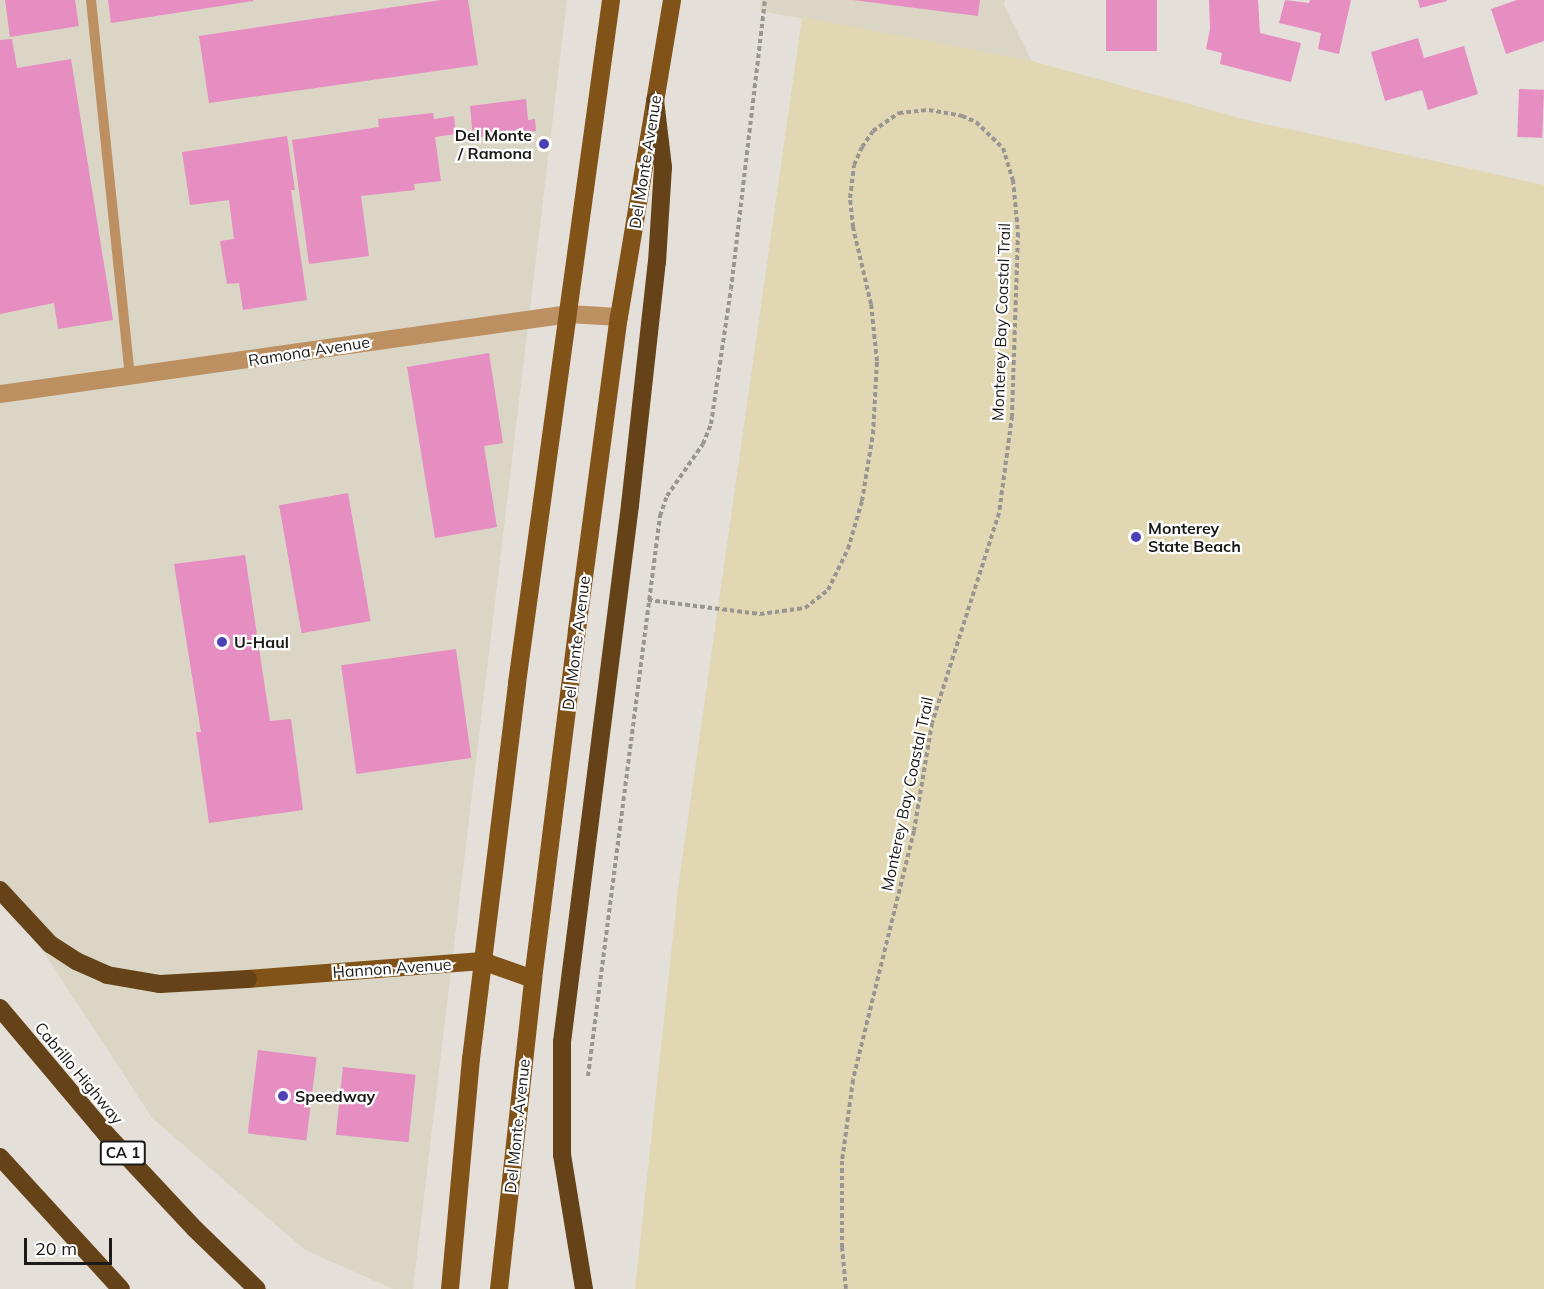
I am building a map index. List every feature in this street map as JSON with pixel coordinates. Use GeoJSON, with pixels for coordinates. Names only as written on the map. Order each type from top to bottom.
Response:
{"type":"FeatureCollection","features":[{"type":"Feature","properties":{"kind":"highway"},"geometry":{"type":"LineString","coordinates":[[584,1289],[562,1155],[562,1042],[630,505],[657,262],[663,167],[655,100]]}},
{"type":"Feature","properties":{"kind":"highway"},"geometry":{"type":"LineString","coordinates":[[0,890],[50,944],[76,961],[107,975],[160,984],[248,979]]}},
{"type":"Feature","properties":{"kind":"highway","name":"Cabrillo Highway"},"geometry":{"type":"LineString","coordinates":[[0,1008],[106,1134],[195,1229],[257,1289]]}},
{"type":"Feature","properties":{"kind":"highway"},"geometry":{"type":"LineString","coordinates":[[0,1157],[121,1289]]}},
{"type":"Feature","properties":{"kind":"main road"},"geometry":{"type":"LineString","coordinates":[[450,1289],[482,961],[539,509],[569,314],[610,0]]}},
{"type":"Feature","properties":{"kind":"main road","name":"Del Monte Avenue"},"geometry":{"type":"LineString","coordinates":[[500,1289],[533,979],[619,317],[672,0]]}},
{"type":"Feature","properties":{"kind":"main road"},"geometry":{"type":"LineString","coordinates":[[668,25],[680,0]]}},
{"type":"Feature","properties":{"kind":"main road","name":"Hannon Avenue"},"geometry":{"type":"LineString","coordinates":[[248,979],[482,961],[533,979]]}},
{"type":"Feature","properties":{"kind":"street","name":"Ramona Avenue"},"geometry":{"type":"LineString","coordinates":[[0,394],[569,314],[619,317]]}},
{"type":"Feature","properties":{"kind":"lane"},"geometry":{"type":"LineString","coordinates":[[91,0],[130,377]]}},
{"type":"Feature","properties":{"kind":"path"},"geometry":{"type":"LineString","coordinates":[[588,1081],[660,516],[667,496],[703,444],[711,424],[731,289],[765,0]]}},
{"type":"Feature","properties":{"kind":"path","name":"Monterey Bay Coastal Trail"},"geometry":{"type":"LineString","coordinates":[[648,600],[760,614],[806,608],[828,590],[848,549],[862,501],[874,423],[878,362],[871,304],[853,227],[850,198],[854,165],[861,147],[873,131],[900,113],[929,110],[962,116],[976,122],[1002,148],[1013,180],[1018,233],[1012,416],[999,513],[932,723],[914,831],[853,1080],[842,1161],[842,1247],[846,1289]]}},
{"type":"Feature","properties":{"kind":"shaded area"},"geometry":{"type":"Polygon","coordinates":[[[0,0],[567,0],[413,1289],[393,1289],[305,1250],[152,1118],[0,885],[0,0]]]}},
{"type":"Feature","properties":{"kind":"shaded area"},"geometry":{"type":"Polygon","coordinates":[[[761,0],[1005,0],[1004,5],[1032,61],[760,11],[761,0]]]}},
{"type":"Feature","properties":{"kind":"sand","name":"Monterey State Beach"},"geometry":{"type":"Polygon","coordinates":[[[802,17],[1032,61],[1247,120],[1544,185],[1544,1289],[635,1289],[678,889],[802,17]]]}},
{"type":"Feature","properties":{"kind":"building"},"geometry":{"type":"Polygon","coordinates":[[[5,0],[75,0],[79,26],[10,37],[5,0]]]}},
{"type":"Feature","properties":{"kind":"building"},"geometry":{"type":"Polygon","coordinates":[[[108,0],[253,0],[253,1],[111,23],[108,0]]]}},
{"type":"Feature","properties":{"kind":"building"},"geometry":{"type":"Polygon","coordinates":[[[441,0],[468,0],[478,65],[209,103],[199,36],[441,0]]]}},
{"type":"Feature","properties":{"kind":"building"},"geometry":{"type":"Polygon","coordinates":[[[853,0],[980,0],[978,16],[853,0]]]}},
{"type":"Feature","properties":{"kind":"building"},"geometry":{"type":"Polygon","coordinates":[[[1106,0],[1157,0],[1157,51],[1106,51],[1106,0]]]}},
{"type":"Feature","properties":{"kind":"building"},"geometry":{"type":"Polygon","coordinates":[[[1209,0],[1258,0],[1260,33],[1301,43],[1291,82],[1220,64],[1222,53],[1206,49],[1210,29],[1209,0]]]}},
{"type":"Feature","properties":{"kind":"building"},"geometry":{"type":"Polygon","coordinates":[[[1285,0],[1309,3],[1310,0],[1351,0],[1339,54],[1318,49],[1321,33],[1279,23],[1285,0]]]}},
{"type":"Feature","properties":{"kind":"building"},"geometry":{"type":"Polygon","coordinates":[[[1418,0],[1447,0],[1447,1],[1420,8],[1418,0]]]}},
{"type":"Feature","properties":{"kind":"building"},"geometry":{"type":"Polygon","coordinates":[[[1517,0],[1544,0],[1544,41],[1506,54],[1491,9],[1517,0]]]}},
{"type":"Feature","properties":{"kind":"building"},"geometry":{"type":"Polygon","coordinates":[[[1418,38],[1424,58],[1464,46],[1478,94],[1428,110],[1422,90],[1385,101],[1371,52],[1418,38]]]}},
{"type":"Feature","properties":{"kind":"building"},"geometry":{"type":"Polygon","coordinates":[[[12,39],[17,68],[71,59],[113,320],[58,329],[54,303],[0,314],[0,40],[12,39]]]}},
{"type":"Feature","properties":{"kind":"building"},"geometry":{"type":"Polygon","coordinates":[[[1519,89],[1544,90],[1542,138],[1517,137],[1519,89]]]}},
{"type":"Feature","properties":{"kind":"building"},"geometry":{"type":"Polygon","coordinates":[[[526,99],[528,120],[535,119],[536,131],[473,138],[470,106],[526,99]]]}},
{"type":"Feature","properties":{"kind":"building"},"geometry":{"type":"Polygon","coordinates":[[[433,113],[434,119],[454,116],[456,134],[435,137],[441,181],[414,184],[415,190],[361,196],[369,256],[309,264],[292,140],[379,127],[378,119],[433,113]]]}},
{"type":"Feature","properties":{"kind":"building"},"geometry":{"type":"Polygon","coordinates":[[[287,136],[295,190],[291,190],[307,300],[243,310],[239,283],[227,284],[220,241],[234,239],[229,200],[190,205],[182,152],[287,136]]]}},
{"type":"Feature","properties":{"kind":"building"},"geometry":{"type":"Polygon","coordinates":[[[489,353],[503,443],[484,446],[497,527],[435,538],[407,367],[489,353]]]}},
{"type":"Feature","properties":{"kind":"building"},"geometry":{"type":"Polygon","coordinates":[[[348,493],[371,621],[302,633],[279,505],[348,493]]]}},
{"type":"Feature","properties":{"kind":"building","name":"U-Haul"},"geometry":{"type":"Polygon","coordinates":[[[245,555],[270,721],[291,719],[303,810],[209,823],[196,732],[201,732],[174,564],[245,555]]]}},
{"type":"Feature","properties":{"kind":"building"},"geometry":{"type":"Polygon","coordinates":[[[456,649],[471,758],[356,774],[341,665],[456,649]]]}},
{"type":"Feature","properties":{"kind":"building","name":"Speedway"},"geometry":{"type":"Polygon","coordinates":[[[258,1050],[317,1057],[306,1141],[248,1133],[258,1050]]]}},
{"type":"Feature","properties":{"kind":"building","name":"Speedway"},"geometry":{"type":"Polygon","coordinates":[[[343,1067],[416,1075],[408,1142],[336,1135],[343,1067]]]}},
{"type":"Feature","properties":{"kind":"place","name":"Del Monte / Ramona"},"geometry":{"type":"Point","coordinates":[544,144]}},
{"type":"Feature","properties":{"kind":"place","name":"Monterey State Beach"},"geometry":{"type":"Point","coordinates":[1136,537]}},
{"type":"Feature","properties":{"kind":"place","name":"U-Haul"},"geometry":{"type":"Point","coordinates":[222,642]}},
{"type":"Feature","properties":{"kind":"place","name":"Speedway"},"geometry":{"type":"Point","coordinates":[283,1096]}}]}
